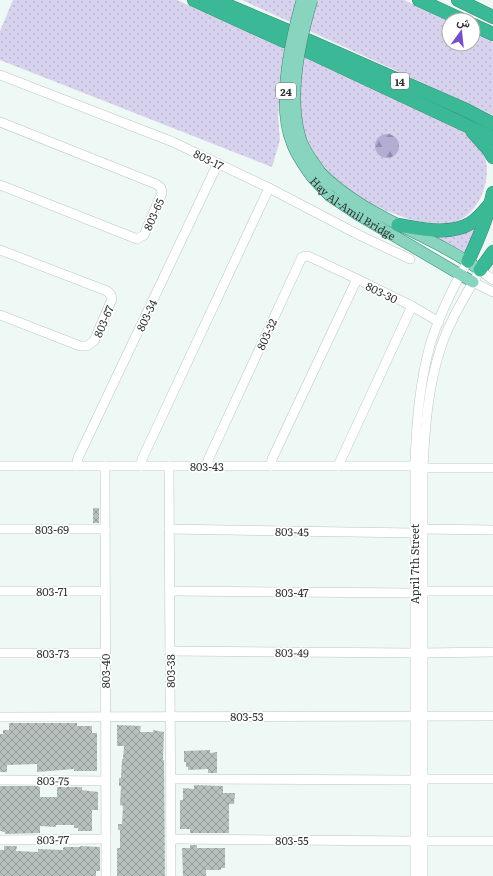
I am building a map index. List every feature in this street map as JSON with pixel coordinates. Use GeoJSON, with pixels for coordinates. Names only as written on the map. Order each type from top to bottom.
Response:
{"type":"FeatureCollection","features":[{"type":"Feature","properties":{"kind":"highway"},"geometry":{"type":"LineString","coordinates":[[194,0],[285,36],[215,0]]}},
{"type":"Feature","properties":{"kind":"highway"},"geometry":{"type":"LineString","coordinates":[[420,0],[446,12]]}},
{"type":"Feature","properties":{"kind":"highway"},"geometry":{"type":"LineString","coordinates":[[458,0],[493,17]]}},
{"type":"Feature","properties":{"kind":"highway"},"geometry":{"type":"LineString","coordinates":[[481,29],[493,34]]}},
{"type":"Feature","properties":{"kind":"highway","name":"14"},"geometry":{"type":"LineString","coordinates":[[467,125],[306,45],[466,110],[493,124]]}},
{"type":"Feature","properties":{"kind":"highway"},"geometry":{"type":"LineString","coordinates":[[467,125],[493,138]]}},
{"type":"Feature","properties":{"kind":"highway"},"geometry":{"type":"LineString","coordinates":[[467,125],[489,150],[493,157]]}},
{"type":"Feature","properties":{"kind":"highway"},"geometry":{"type":"LineString","coordinates":[[398,225],[442,230],[459,229],[471,223],[492,198]]}},
{"type":"Feature","properties":{"kind":"highway"},"geometry":{"type":"LineString","coordinates":[[468,261],[492,198]]}},
{"type":"Feature","properties":{"kind":"highway"},"geometry":{"type":"LineString","coordinates":[[480,270],[493,252]]}},
{"type":"Feature","properties":{"kind":"main road","name":"Hay Al-Amil Bridge"},"geometry":{"type":"LineString","coordinates":[[302,0],[296,20],[286,80],[287,124],[291,142],[300,160],[316,175],[346,195],[398,225],[468,261],[480,270]]}},
{"type":"Feature","properties":{"kind":"main road","name":"Hay Al-Amil Bridge"},"geometry":{"type":"LineString","coordinates":[[312,0],[305,23],[299,58],[296,83],[296,111],[300,138],[316,175],[330,196],[357,214],[473,282]]}},
{"type":"Feature","properties":{"kind":"street","name":"803-17"},"geometry":{"type":"LineString","coordinates":[[0,75],[173,142],[269,188],[360,235],[410,258]]}},
{"type":"Feature","properties":{"kind":"street","name":"803-65"},"geometry":{"type":"LineString","coordinates":[[0,122],[156,184],[161,188],[162,193],[144,235],[137,239],[0,185]]}},
{"type":"Feature","properties":{"kind":"street","name":"803-34"},"geometry":{"type":"LineString","coordinates":[[76,466],[78,458],[218,163]]}},
{"type":"Feature","properties":{"kind":"street"},"geometry":{"type":"LineString","coordinates":[[141,466],[142,459],[269,188]]}},
{"type":"Feature","properties":{"kind":"street","name":"803-67"},"geometry":{"type":"LineString","coordinates":[[0,250],[107,291],[111,295],[112,299],[94,341],[88,346],[80,346],[0,315]]}},
{"type":"Feature","properties":{"kind":"street","name":"803-32"},"geometry":{"type":"LineString","coordinates":[[207,466],[208,460],[302,257],[308,256],[357,279]]}},
{"type":"Feature","properties":{"kind":"street","name":"April 7th Street"},"geometry":{"type":"LineString","coordinates":[[414,876],[418,841],[419,467],[416,426],[426,360],[439,322],[460,275],[468,261]]}},
{"type":"Feature","properties":{"kind":"street"},"geometry":{"type":"LineString","coordinates":[[480,270],[493,280]]}},
{"type":"Feature","properties":{"kind":"street","name":"April 7th Street"},"geometry":{"type":"LineString","coordinates":[[419,467],[434,372],[442,346],[448,329],[480,270]]}},
{"type":"Feature","properties":{"kind":"street","name":"803-30"},"geometry":{"type":"LineString","coordinates":[[271,466],[272,459],[357,279],[412,306],[439,322]]}},
{"type":"Feature","properties":{"kind":"street"},"geometry":{"type":"LineString","coordinates":[[473,282],[493,292]]}},
{"type":"Feature","properties":{"kind":"street"},"geometry":{"type":"LineString","coordinates":[[338,466],[412,306]]}},
{"type":"Feature","properties":{"kind":"street","name":"803-43"},"geometry":{"type":"LineString","coordinates":[[0,466],[338,466],[493,468]]}},
{"type":"Feature","properties":{"kind":"street","name":"803-40"},"geometry":{"type":"LineString","coordinates":[[104,466],[106,876]]}},
{"type":"Feature","properties":{"kind":"street","name":"803-38"},"geometry":{"type":"LineString","coordinates":[[169,466],[171,876]]}},
{"type":"Feature","properties":{"kind":"street","name":"803-69"},"geometry":{"type":"LineString","coordinates":[[0,529],[105,529]]}},
{"type":"Feature","properties":{"kind":"street","name":"803-45"},"geometry":{"type":"LineString","coordinates":[[169,529],[419,531],[493,530]]}},
{"type":"Feature","properties":{"kind":"street","name":"803-71"},"geometry":{"type":"LineString","coordinates":[[0,591],[105,591]]}},
{"type":"Feature","properties":{"kind":"street","name":"803-47"},"geometry":{"type":"LineString","coordinates":[[170,591],[493,591]]}},
{"type":"Feature","properties":{"kind":"street","name":"803-49"},"geometry":{"type":"LineString","coordinates":[[170,651],[418,653],[493,652]]}},
{"type":"Feature","properties":{"kind":"street","name":"803-73"},"geometry":{"type":"LineString","coordinates":[[0,653],[105,653]]}},
{"type":"Feature","properties":{"kind":"street","name":"803-53"},"geometry":{"type":"LineString","coordinates":[[0,716],[493,716]]}},
{"type":"Feature","properties":{"kind":"street"},"geometry":{"type":"LineString","coordinates":[[170,779],[493,779]]}},
{"type":"Feature","properties":{"kind":"street","name":"803-75"},"geometry":{"type":"LineString","coordinates":[[0,780],[106,781]]}},
{"type":"Feature","properties":{"kind":"street","name":"803-77"},"geometry":{"type":"LineString","coordinates":[[0,840],[106,839]]}},
{"type":"Feature","properties":{"kind":"street","name":"803-55"},"geometry":{"type":"LineString","coordinates":[[171,839],[493,841]]}},
{"type":"Feature","properties":{"kind":"street","name":"April 7th Street"},"geometry":{"type":"LineString","coordinates":[[418,841],[423,876]]}},
{"type":"Feature","properties":{"kind":"shaded area"},"geometry":{"type":"Polygon","coordinates":[[[13,0],[177,0],[453,125],[474,141],[484,153],[487,174],[482,195],[477,204],[462,219],[448,224],[412,220],[387,211],[366,201],[337,181],[314,154],[303,134],[281,79],[278,116],[280,140],[272,167],[0,60],[0,31],[13,0]]]}},
{"type":"Feature","properties":{"kind":"shaded area"},"geometry":{"type":"Polygon","coordinates":[[[242,0],[404,0],[441,17],[441,52],[481,52],[481,37],[493,42],[493,115],[242,0]]]}},
{"type":"Feature","properties":{"kind":"shaded area"},"geometry":{"type":"Polygon","coordinates":[[[476,228],[466,253],[430,236],[476,228]]]}},
{"type":"Feature","properties":{"kind":"green space"},"geometry":{"type":"Polygon","coordinates":[[[387,134],[395,138],[399,146],[395,154],[387,158],[379,154],[375,146],[379,138],[387,134]]]}},
{"type":"Feature","properties":{"kind":"building"},"geometry":{"type":"Polygon","coordinates":[[[93,508],[99,508],[99,523],[93,523],[93,508]]]}},
{"type":"Feature","properties":{"kind":"building"},"geometry":{"type":"Polygon","coordinates":[[[9,723],[77,723],[77,726],[92,726],[92,733],[97,733],[97,771],[74,771],[74,769],[37,772],[37,764],[7,765],[7,772],[0,772],[0,734],[3,734],[3,730],[9,730],[9,723]]]}},
{"type":"Feature","properties":{"kind":"building"},"geometry":{"type":"Polygon","coordinates":[[[117,725],[141,726],[140,732],[153,732],[153,730],[164,732],[165,876],[117,876],[117,848],[120,848],[120,830],[118,830],[118,824],[122,824],[123,806],[120,805],[121,786],[119,786],[119,778],[121,778],[124,746],[117,746],[117,725]]]}},
{"type":"Feature","properties":{"kind":"building"},"geometry":{"type":"Polygon","coordinates":[[[210,750],[210,753],[217,752],[217,773],[208,773],[208,769],[188,770],[188,767],[186,767],[186,762],[184,762],[184,751],[210,750]]]}},
{"type":"Feature","properties":{"kind":"building"},"geometry":{"type":"Polygon","coordinates":[[[194,785],[223,786],[223,793],[235,793],[234,804],[229,804],[229,833],[190,833],[190,829],[180,829],[180,800],[183,800],[183,788],[194,789],[194,785]]]}},
{"type":"Feature","properties":{"kind":"building"},"geometry":{"type":"Polygon","coordinates":[[[0,786],[40,786],[40,797],[57,797],[57,787],[82,787],[82,790],[98,792],[98,810],[92,810],[92,831],[78,831],[78,828],[74,828],[74,825],[56,825],[56,827],[40,826],[40,833],[5,834],[5,832],[0,831],[0,786]]]}},
{"type":"Feature","properties":{"kind":"building"},"geometry":{"type":"Polygon","coordinates":[[[190,845],[197,845],[197,848],[225,848],[225,868],[221,868],[221,870],[206,870],[206,876],[183,876],[182,848],[190,848],[190,845]]]}},
{"type":"Feature","properties":{"kind":"building"},"geometry":{"type":"Polygon","coordinates":[[[4,846],[17,846],[16,851],[38,852],[38,849],[63,850],[65,847],[100,847],[100,871],[96,871],[96,876],[0,876],[0,850],[4,850],[4,846]]]}}]}
